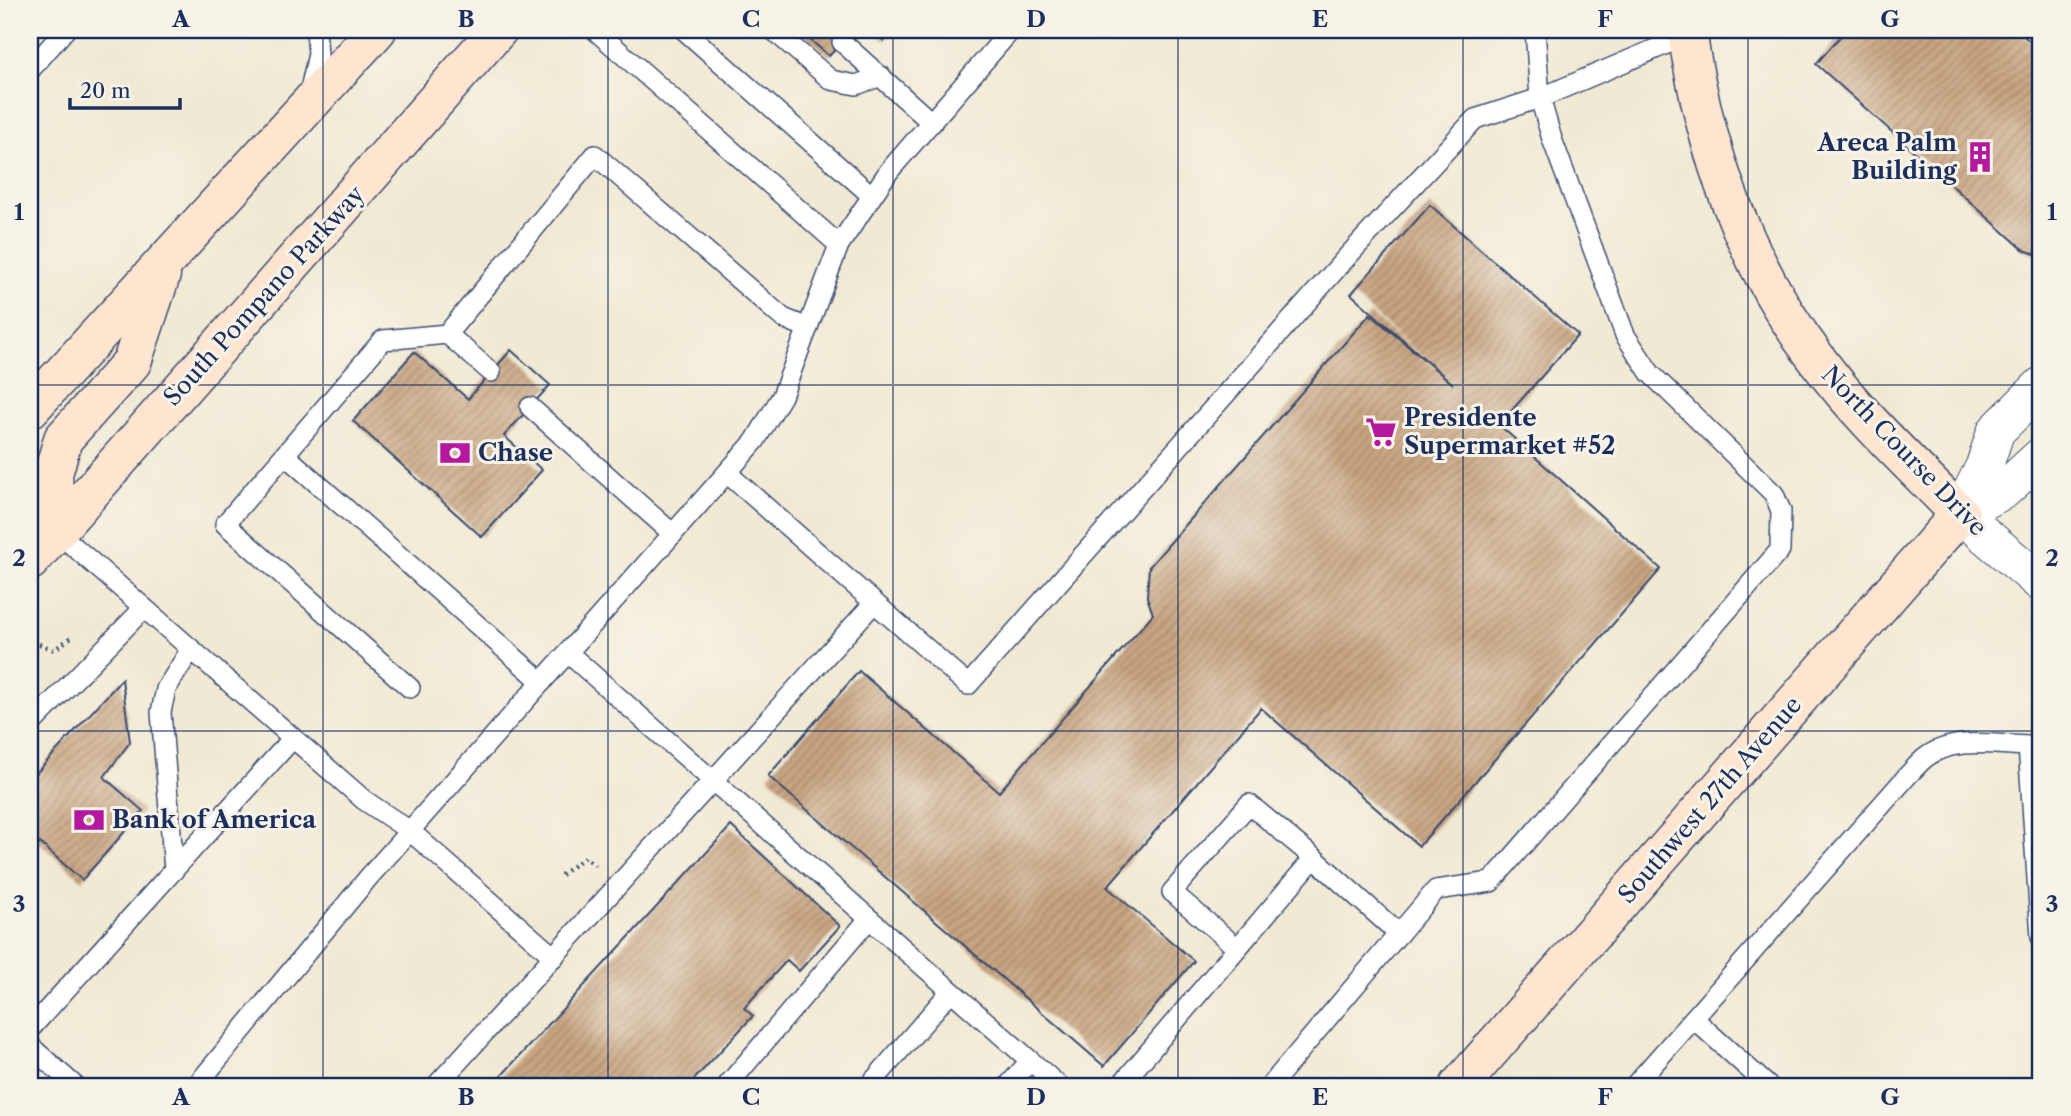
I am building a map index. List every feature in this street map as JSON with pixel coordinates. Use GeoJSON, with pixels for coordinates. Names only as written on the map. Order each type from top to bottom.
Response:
{"type":"FeatureCollection","features":[{"type":"Feature","properties":{"kind":"main road"},"geometry":{"type":"LineString","coordinates":[[30,409],[377,30]]}},
{"type":"Feature","properties":{"kind":"main road","name":"South Pompano Parkway"},"geometry":{"type":"LineString","coordinates":[[30,561],[498,30]]}},
{"type":"Feature","properties":{"kind":"main road","name":"North Course Drive"},"geometry":{"type":"LineString","coordinates":[[1688,33],[1714,156],[1746,241],[1771,291],[1843,393],[1960,514]]}},
{"type":"Feature","properties":{"kind":"main road"},"geometry":{"type":"LineString","coordinates":[[56,531],[52,474],[63,439],[132,362],[165,262]]}},
{"type":"Feature","properties":{"kind":"main road","name":"Southwest 27th Avenue"},"geometry":{"type":"LineString","coordinates":[[1459,1086],[1960,514]]}},
{"type":"Feature","properties":{"kind":"street","name":"Southwest 27th Avenue"},"geometry":{"type":"LineString","coordinates":[[1960,514],[1984,467],[1996,431],[2041,386]]}},
{"type":"Feature","properties":{"kind":"street","name":"Southwest 27th Avenue"},"geometry":{"type":"LineString","coordinates":[[1960,514],[2004,491],[2041,456]]}},
{"type":"Feature","properties":{"kind":"street","name":"North Course Drive"},"geometry":{"type":"LineString","coordinates":[[1960,514],[2041,583]]}},
{"type":"Feature","properties":{"kind":"lane"},"geometry":{"type":"LineString","coordinates":[[30,70],[65,30]]}},
{"type":"Feature","properties":{"kind":"lane"},"geometry":{"type":"LineString","coordinates":[[306,109],[317,54],[316,30]]}},
{"type":"Feature","properties":{"kind":"lane"},"geometry":{"type":"LineString","coordinates":[[595,30],[839,245]]}},
{"type":"Feature","properties":{"kind":"lane"},"geometry":{"type":"LineString","coordinates":[[684,30],[871,195]]}},
{"type":"Feature","properties":{"kind":"lane"},"geometry":{"type":"LineString","coordinates":[[774,30],[831,80],[856,85],[881,76]]}},
{"type":"Feature","properties":{"kind":"lane"},"geometry":{"type":"LineString","coordinates":[[196,1086],[342,909],[755,441],[782,397],[839,245],[871,195],[1011,30]]}},
{"type":"Feature","properties":{"kind":"lane"},"geometry":{"type":"LineString","coordinates":[[1270,1086],[1436,890],[1491,881],[1780,550],[1781,511],[1774,494],[1650,373],[1625,335],[1552,139],[1540,98],[1535,30]]}},
{"type":"Feature","properties":{"kind":"lane"},"geometry":{"type":"LineString","coordinates":[[727,473],[968,685],[1346,258],[1475,119],[1540,98],[1688,33]]}},
{"type":"Feature","properties":{"kind":"lane"},"geometry":{"type":"LineString","coordinates":[[842,42],[932,122]]}},
{"type":"Feature","properties":{"kind":"lane"},"geometry":{"type":"LineString","coordinates":[[410,688],[225,524],[383,340],[447,334],[595,155],[783,318],[808,328]]}},
{"type":"Feature","properties":{"kind":"lane"},"geometry":{"type":"LineString","coordinates":[[447,334],[491,373]]}},
{"type":"Feature","properties":{"kind":"lane"},"geometry":{"type":"LineString","coordinates":[[530,407],[673,534]]}},
{"type":"Feature","properties":{"kind":"lane"},"geometry":{"type":"LineString","coordinates":[[285,455],[542,681]]}},
{"type":"Feature","properties":{"kind":"lane"},"geometry":{"type":"LineString","coordinates":[[56,531],[364,800],[410,831],[554,957]]}},
{"type":"Feature","properties":{"kind":"lane"},"geometry":{"type":"LineString","coordinates":[[436,1086],[873,604]]}},
{"type":"Feature","properties":{"kind":"lane"},"geometry":{"type":"LineString","coordinates":[[30,725],[144,608]]}},
{"type":"Feature","properties":{"kind":"lane"},"geometry":{"type":"LineString","coordinates":[[174,870],[161,712],[166,689],[191,649]]}},
{"type":"Feature","properties":{"kind":"lane"},"geometry":{"type":"LineString","coordinates":[[568,653],[1059,1086]]}},
{"type":"Feature","properties":{"kind":"lane"},"geometry":{"type":"LineString","coordinates":[[30,1029],[293,738]]}},
{"type":"Feature","properties":{"kind":"lane"},"geometry":{"type":"LineString","coordinates":[[1634,1086],[1926,757],[1943,748],[1970,743],[2034,752],[2041,937]]}},
{"type":"Feature","properties":{"kind":"lane"},"geometry":{"type":"LineString","coordinates":[[1237,948],[1172,892],[1249,804],[1399,934]]}},
{"type":"Feature","properties":{"kind":"lane"},"geometry":{"type":"LineString","coordinates":[[1120,1086],[1314,858]]}},
{"type":"Feature","properties":{"kind":"lane"},"geometry":{"type":"LineString","coordinates":[[727,1086],[869,919]]}},
{"type":"Feature","properties":{"kind":"lane"},"geometry":{"type":"LineString","coordinates":[[869,1086],[951,991]]}},
{"type":"Feature","properties":{"kind":"lane"},"geometry":{"type":"LineString","coordinates":[[1693,1019],[1768,1086]]}},
{"type":"Feature","properties":{"kind":"lane"},"geometry":{"type":"LineString","coordinates":[[30,1046],[75,1086]]}},
{"type":"Feature","properties":{"kind":"lane"},"geometry":{"type":"LineString","coordinates":[[1008,1086],[1030,1061]]}},
{"type":"Feature","properties":{"kind":"path"},"geometry":{"type":"LineString","coordinates":[[39,644],[54,650],[75,634],[81,639]]}},
{"type":"Feature","properties":{"kind":"building"},"geometry":{"type":"Polygon","coordinates":[[[799,30],[853,30],[829,56],[799,30]]]}},
{"type":"Feature","properties":{"kind":"building"},"geometry":{"type":"Polygon","coordinates":[[[872,30],[894,30],[884,41],[872,30]]]}},
{"type":"Feature","properties":{"kind":"building","name":"Areca Palm Building"},"geometry":{"type":"Polygon","coordinates":[[[1846,30],[2017,30],[2041,51],[2041,256],[2024,250],[1816,64],[1846,30]]]}},
{"type":"Feature","properties":{"kind":"building"},"geometry":{"type":"Polygon","coordinates":[[[1430,205],[1578,335],[1499,425],[1661,569],[1419,846],[1261,708],[1107,887],[1194,961],[1104,1066],[768,776],[859,671],[999,792],[1153,614],[1147,597],[1149,567],[1370,314],[1453,384],[1351,294],[1430,205]]]}},
{"type":"Feature","properties":{"kind":"building","name":"Chase"},"geometry":{"type":"Polygon","coordinates":[[[511,350],[550,385],[504,436],[542,470],[482,537],[353,421],[414,352],[468,399],[511,350]]]}},
{"type":"Feature","properties":{"kind":"building"},"geometry":{"type":"Polygon","coordinates":[[[122,679],[130,742],[104,777],[143,811],[82,880],[40,843],[30,855],[30,780],[122,679]]]}},
{"type":"Feature","properties":{"kind":"building"},"geometry":{"type":"Polygon","coordinates":[[[731,826],[840,926],[799,971],[787,960],[744,1008],[753,1016],[688,1086],[492,1086],[731,826]]]}},
{"type":"Feature","properties":{"kind":"place","name":"Areca Palm Building"},"geometry":{"type":"Point","coordinates":[1980,157]}},
{"type":"Feature","properties":{"kind":"place","name":"Presidente Supermarket #52"},"geometry":{"type":"Point","coordinates":[1381,432]}},
{"type":"Feature","properties":{"kind":"place","name":"Chase"},"geometry":{"type":"Point","coordinates":[455,453]}},
{"type":"Feature","properties":{"kind":"place","name":"Bank of America"},"geometry":{"type":"Point","coordinates":[89,820]}}]}
